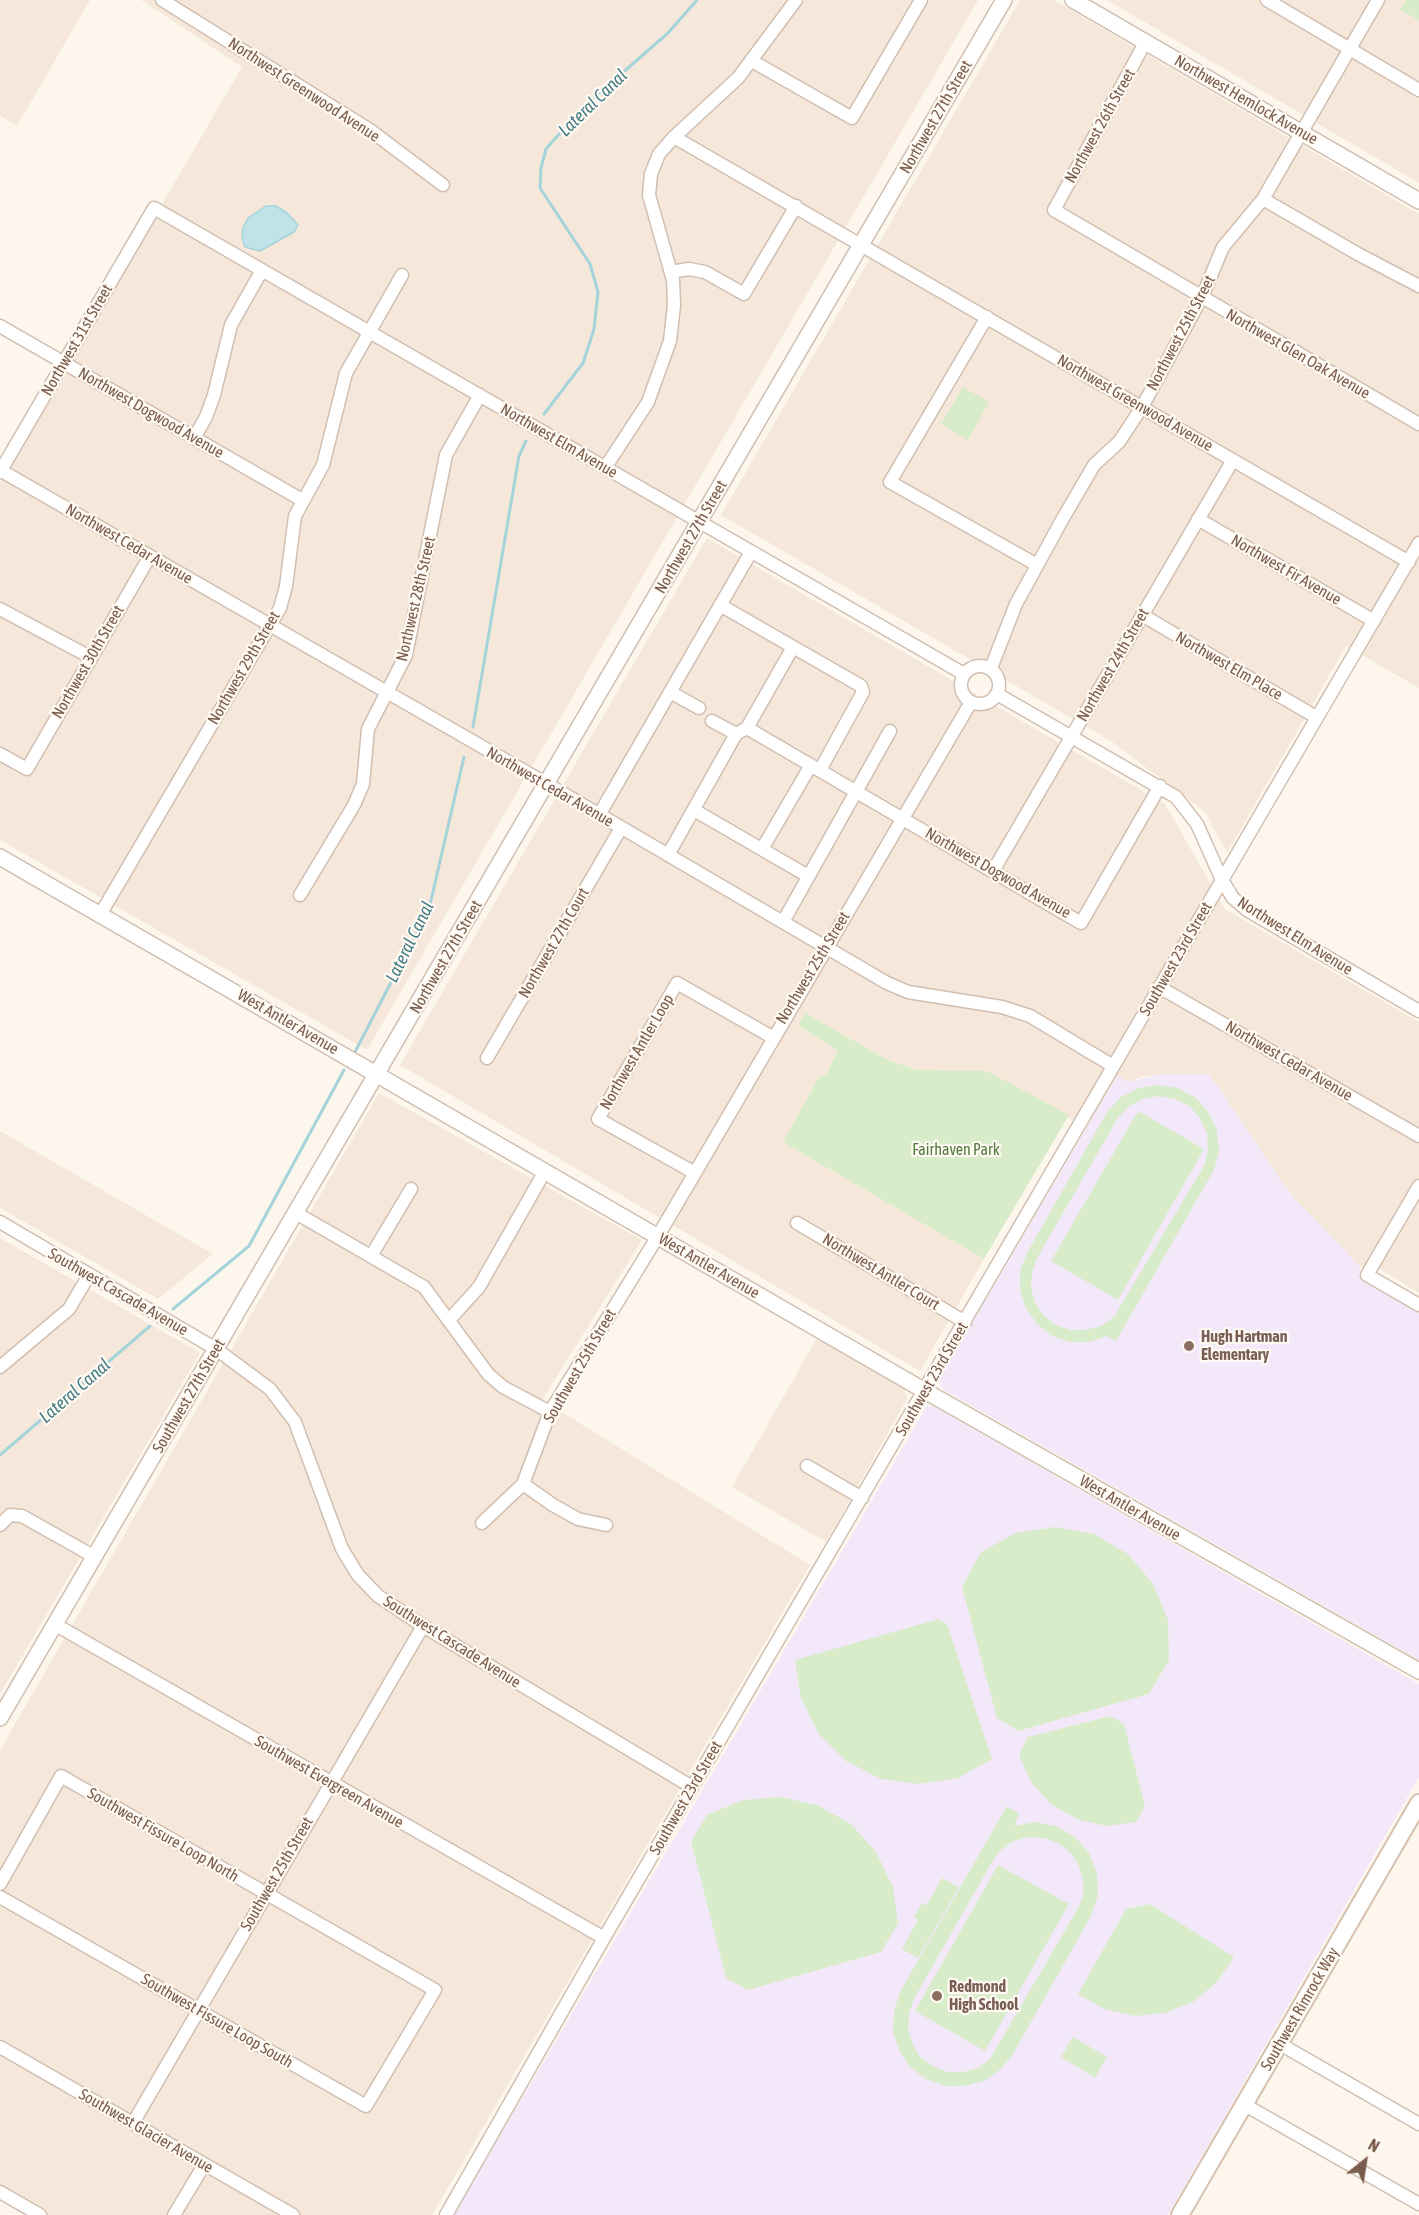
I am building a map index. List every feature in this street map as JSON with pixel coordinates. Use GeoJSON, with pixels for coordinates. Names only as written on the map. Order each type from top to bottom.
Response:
{"type":"FeatureCollection","features":[{"type":"Feature","properties":{"kind":"main road","name":"Southwest Rimrock Way"},"geometry":{"type":"LineString","coordinates":[[1180,2215],[1419,1803]]}},
{"type":"Feature","properties":{"kind":"street","name":"Northwest Greenwood Avenue"},"geometry":{"type":"LineString","coordinates":[[162,0],[370,130],[443,185]]}},
{"type":"Feature","properties":{"kind":"street"},"geometry":{"type":"LineString","coordinates":[[605,468],[648,402],[670,341],[674,305],[671,272],[649,195],[659,154],[674,137],[738,78],[796,0]]}},
{"type":"Feature","properties":{"kind":"street"},"geometry":{"type":"LineString","coordinates":[[752,61],[852,118],[921,0]]}},
{"type":"Feature","properties":{"kind":"street","name":"Northwest 27th Street"},"geometry":{"type":"LineString","coordinates":[[377,1074],[1004,0]]}},
{"type":"Feature","properties":{"kind":"street","name":"Northwest Hemlock Avenue"},"geometry":{"type":"LineString","coordinates":[[1073,0],[1419,201]]}},
{"type":"Feature","properties":{"kind":"street"},"geometry":{"type":"LineString","coordinates":[[1267,0],[1419,90]]}},
{"type":"Feature","properties":{"kind":"street","name":"Northwest 25th Street"},"geometry":{"type":"LineString","coordinates":[[991,668],[1016,604],[1094,465],[1119,442],[1142,407],[1202,297],[1223,247],[1263,199],[1378,0]]}},
{"type":"Feature","properties":{"kind":"street","name":"Northwest 26th Street"},"geometry":{"type":"LineString","coordinates":[[1054,210],[1146,41]]}},
{"type":"Feature","properties":{"kind":"street","name":"Northwest Greenwood Avenue"},"geometry":{"type":"LineString","coordinates":[[674,137],[1409,562]]}},
{"type":"Feature","properties":{"kind":"street"},"geometry":{"type":"LineString","coordinates":[[1263,199],[1419,286]]}},
{"type":"Feature","properties":{"kind":"street"},"geometry":{"type":"LineString","coordinates":[[671,272],[689,269],[705,272],[744,294],[796,206]]}},
{"type":"Feature","properties":{"kind":"street","name":"Northwest Elm Avenue"},"geometry":{"type":"LineString","coordinates":[[154,208],[964,674]]}},
{"type":"Feature","properties":{"kind":"street","name":"Northwest 31st Street"},"geometry":{"type":"LineString","coordinates":[[0,471],[154,208]]}},
{"type":"Feature","properties":{"kind":"street","name":"Northwest Glen Oak Avenue"},"geometry":{"type":"LineString","coordinates":[[1054,210],[1419,424]]}},
{"type":"Feature","properties":{"kind":"street"},"geometry":{"type":"LineString","coordinates":[[194,438],[206,417],[214,395],[231,325],[262,270]]}},
{"type":"Feature","properties":{"kind":"street","name":"Northwest 29th Street"},"geometry":{"type":"LineString","coordinates":[[100,915],[280,608],[286,586],[295,516],[323,465],[346,373],[402,275]]}},
{"type":"Feature","properties":{"kind":"street"},"geometry":{"type":"LineString","coordinates":[[987,317],[890,482],[1037,565]]}},
{"type":"Feature","properties":{"kind":"street","name":"Northwest Dogwood Avenue"},"geometry":{"type":"LineString","coordinates":[[0,326],[302,500]]}},
{"type":"Feature","properties":{"kind":"street","name":"Northwest 28th Street"},"geometry":{"type":"LineString","coordinates":[[300,896],[354,805],[363,784],[368,729],[406,655],[446,455],[480,395]]}},
{"type":"Feature","properties":{"kind":"street","name":"Northwest 24th Street"},"geometry":{"type":"LineString","coordinates":[[993,871],[1233,460]]}},
{"type":"Feature","properties":{"kind":"street","name":"Northwest Cedar Avenue"},"geometry":{"type":"LineString","coordinates":[[0,471],[908,992],[1002,1007],[1030,1016],[1113,1066]]}},
{"type":"Feature","properties":{"kind":"street","name":"Northwest Fir Avenue"},"geometry":{"type":"LineString","coordinates":[[1198,519],[1374,621]]}},
{"type":"Feature","properties":{"kind":"street","name":"Southwest 23rd Street"},"geometry":{"type":"LineString","coordinates":[[446,2215],[604,1938],[926,1391],[1419,543]]}},
{"type":"Feature","properties":{"kind":"street"},"geometry":{"type":"LineString","coordinates":[[599,815],[751,552]]}},
{"type":"Feature","properties":{"kind":"street","name":"Northwest 30th Street"},"geometry":{"type":"LineString","coordinates":[[0,754],[27,769],[150,556]]}},
{"type":"Feature","properties":{"kind":"street"},"geometry":{"type":"LineString","coordinates":[[720,605],[861,686],[863,692],[762,849]]}},
{"type":"Feature","properties":{"kind":"street"},"geometry":{"type":"LineString","coordinates":[[0,609],[90,657]]}},
{"type":"Feature","properties":{"kind":"street","name":"Northwest Elm Place"},"geometry":{"type":"LineString","coordinates":[[1142,615],[1316,717]]}},
{"type":"Feature","properties":{"kind":"street"},"geometry":{"type":"LineString","coordinates":[[668,855],[793,647]]}},
{"type":"Feature","properties":{"kind":"street"},"geometry":{"type":"LineString","coordinates":[[973,667],[991,668],[1000,683],[997,694],[983,704],[971,702],[961,687],[964,674],[973,667]]}},
{"type":"Feature","properties":{"kind":"street"},"geometry":{"type":"LineString","coordinates":[[670,692],[699,708]]}},
{"type":"Feature","properties":{"kind":"street","name":"Northwest Elm Avenue"},"geometry":{"type":"LineString","coordinates":[[997,694],[1160,786],[1189,809],[1222,880],[1233,898],[1247,910],[1419,1011]]}},
{"type":"Feature","properties":{"kind":"street","name":"Northwest 25th Street"},"geometry":{"type":"LineString","coordinates":[[658,1236],[772,1037],[971,702]]}},
{"type":"Feature","properties":{"kind":"street","name":"Northwest Dogwood Avenue"},"geometry":{"type":"LineString","coordinates":[[712,721],[741,731],[815,767],[1081,922],[1160,786]]}},
{"type":"Feature","properties":{"kind":"street"},"geometry":{"type":"LineString","coordinates":[[783,922],[890,731]]}},
{"type":"Feature","properties":{"kind":"street"},"geometry":{"type":"LineString","coordinates":[[694,810],[808,876]]}},
{"type":"Feature","properties":{"kind":"street","name":"Northwest 27th Court"},"geometry":{"type":"LineString","coordinates":[[487,1058],[621,828]]}},
{"type":"Feature","properties":{"kind":"street","name":"West Antler Avenue"},"geometry":{"type":"LineString","coordinates":[[0,856],[926,1391],[1419,1671]]}},
{"type":"Feature","properties":{"kind":"street","name":"Northwest Antler Loop"},"geometry":{"type":"LineString","coordinates":[[695,1173],[598,1119],[677,983],[772,1037]]}},
{"type":"Feature","properties":{"kind":"street","name":"Northwest Cedar Avenue"},"geometry":{"type":"LineString","coordinates":[[1160,987],[1419,1136]]}},
{"type":"Feature","properties":{"kind":"street","name":"Southwest 27th Street"},"geometry":{"type":"LineString","coordinates":[[0,1717],[377,1074]]}},
{"type":"Feature","properties":{"kind":"street"},"geometry":{"type":"LineString","coordinates":[[450,1319],[479,1287],[545,1171]]}},
{"type":"Feature","properties":{"kind":"street"},"geometry":{"type":"LineString","coordinates":[[1419,1186],[1367,1275],[1419,1305]]}},
{"type":"Feature","properties":{"kind":"street"},"geometry":{"type":"LineString","coordinates":[[371,1256],[411,1189]]}},
{"type":"Feature","properties":{"kind":"street"},"geometry":{"type":"LineString","coordinates":[[296,1213],[424,1287],[450,1319],[488,1374],[503,1387],[550,1412]]}},
{"type":"Feature","properties":{"kind":"street","name":"Southwest Cascade Avenue"},"geometry":{"type":"LineString","coordinates":[[0,1222],[216,1349],[270,1389],[295,1422],[342,1549],[358,1575],[378,1596],[423,1626],[692,1787]]}},
{"type":"Feature","properties":{"kind":"street","name":"Northwest Antler Court"},"geometry":{"type":"LineString","coordinates":[[797,1223],[965,1322]]}},
{"type":"Feature","properties":{"kind":"street","name":"Southwest 25th Street"},"geometry":{"type":"LineString","coordinates":[[482,1523],[523,1484],[550,1412],[658,1236]]}},
{"type":"Feature","properties":{"kind":"street"},"geometry":{"type":"LineString","coordinates":[[0,1367],[69,1309],[89,1275]]}},
{"type":"Feature","properties":{"kind":"street"},"geometry":{"type":"LineString","coordinates":[[807,1466],[862,1498]]}},
{"type":"Feature","properties":{"kind":"street"},"geometry":{"type":"LineString","coordinates":[[523,1484],[553,1505],[579,1519],[606,1525]]}},
{"type":"Feature","properties":{"kind":"street"},"geometry":{"type":"LineString","coordinates":[[0,1526],[10,1515],[22,1516],[95,1557]]}},
{"type":"Feature","properties":{"kind":"street","name":"Southwest Evergreen Avenue"},"geometry":{"type":"LineString","coordinates":[[56,1624],[604,1938]]}},
{"type":"Feature","properties":{"kind":"street","name":"Southwest 25th Street"},"geometry":{"type":"LineString","coordinates":[[132,2123],[423,1626]]}},
{"type":"Feature","properties":{"kind":"street","name":"Southwest Fissure Loop North"},"geometry":{"type":"LineString","coordinates":[[0,1884],[61,1776],[435,1990],[406,2038]]}},
{"type":"Feature","properties":{"kind":"street","name":"Southwest Fissure Loop South"},"geometry":{"type":"LineString","coordinates":[[0,1897],[366,2106],[406,2038]]}},
{"type":"Feature","properties":{"kind":"street"},"geometry":{"type":"LineString","coordinates":[[1280,2044],[1419,2124]]}},
{"type":"Feature","properties":{"kind":"street","name":"Southwest Glacier Avenue"},"geometry":{"type":"LineString","coordinates":[[0,2047],[293,2215]]}},
{"type":"Feature","properties":{"kind":"street"},"geometry":{"type":"LineString","coordinates":[[1245,2105],[1419,2204]]}},
{"type":"Feature","properties":{"kind":"street"},"geometry":{"type":"LineString","coordinates":[[174,2215],[204,2165]]}},
{"type":"Feature","properties":{"kind":"street"},"geometry":{"type":"LineString","coordinates":[[0,2192],[40,2215]]}},
{"type":"Feature","properties":{"kind":"shaded area"},"geometry":{"type":"Polygon","coordinates":[[[0,0],[90,0],[17,126],[0,115],[0,0]]]}},
{"type":"Feature","properties":{"kind":"shaded area"},"geometry":{"type":"Polygon","coordinates":[[[141,0],[978,0],[367,1050],[0,840],[0,482],[242,67],[141,0]]]}},
{"type":"Feature","properties":{"kind":"shaded area"},"geometry":{"type":"Polygon","coordinates":[[[1020,0],[1054,0],[1419,214],[1419,688],[1346,646],[1227,853],[1205,812],[1111,741],[721,515],[1020,0]]]}},
{"type":"Feature","properties":{"kind":"shaded area"},"geometry":{"type":"Polygon","coordinates":[[[1107,0],[1419,0],[1419,183],[1107,0]]]}},
{"type":"Feature","properties":{"kind":"shaded area"},"geometry":{"type":"Polygon","coordinates":[[[707,538],[1165,804],[1225,909],[1419,1022],[1419,1293],[1380,1269],[1360,1266],[1291,1195],[1209,1074],[1144,1076],[1128,1082],[1117,1077],[1087,1128],[987,1071],[916,1070],[886,1059],[805,1013],[798,1025],[838,1051],[826,1075],[819,1077],[783,1142],[984,1259],[920,1371],[400,1065],[707,538]]]}},
{"type":"Feature","properties":{"kind":"shaded area","name":"Hugh Hartman Elementary"},"geometry":{"type":"Polygon","coordinates":[[[1160,1074],[1209,1074],[1291,1195],[1360,1266],[1359,1275],[1364,1282],[1419,1313],[1419,1660],[944,1390],[940,1385],[940,1378],[1117,1076],[1128,1082],[1160,1074]]]}},
{"type":"Feature","properties":{"kind":"shaded area"},"geometry":{"type":"Polygon","coordinates":[[[379,1093],[642,1240],[542,1400],[810,1565],[432,2215],[42,2215],[0,2192],[0,1750],[379,1093]]]}},
{"type":"Feature","properties":{"kind":"shaded area"},"geometry":{"type":"Polygon","coordinates":[[[0,1131],[213,1254],[158,1299],[0,1208],[0,1131]]]}},
{"type":"Feature","properties":{"kind":"shaded area"},"geometry":{"type":"Polygon","coordinates":[[[0,1238],[200,1353],[0,1694],[0,1238]]]}},
{"type":"Feature","properties":{"kind":"shaded area"},"geometry":{"type":"Polygon","coordinates":[[[817,1338],[896,1381],[905,1390],[907,1399],[826,1542],[732,1487],[817,1338]]]}},
{"type":"Feature","properties":{"kind":"shaded area","name":"Redmond High School"},"geometry":{"type":"Polygon","coordinates":[[[927,1406],[933,1406],[1419,1684],[1419,1777],[1168,2215],[454,2215],[927,1406]]]}},
{"type":"Feature","properties":{"kind":"green space"},"geometry":{"type":"Polygon","coordinates":[[[1406,0],[1419,0],[1419,20],[1400,10],[1406,0]]]}},
{"type":"Feature","properties":{"kind":"green space"},"geometry":{"type":"Polygon","coordinates":[[[963,387],[989,402],[968,440],[941,424],[963,387]]]}},
{"type":"Feature","properties":{"kind":"green space","name":"Fairhaven Park"},"geometry":{"type":"Polygon","coordinates":[[[805,1013],[886,1059],[916,1070],[987,1071],[1069,1115],[984,1259],[783,1142],[819,1077],[826,1075],[838,1051],[798,1025],[805,1013]]]}},
{"type":"Feature","properties":{"kind":"green space"},"geometry":{"type":"Polygon","coordinates":[[[1158,1085],[1178,1088],[1196,1098],[1209,1113],[1217,1131],[1219,1151],[1214,1170],[1116,1341],[1107,1336],[1089,1342],[1070,1342],[1052,1336],[1037,1324],[1026,1308],[1020,1290],[1020,1271],[1027,1253],[1107,1112],[1121,1097],[1139,1088],[1158,1085]],[[1159,1096],[1143,1099],[1129,1106],[1118,1118],[1037,1258],[1032,1273],[1031,1288],[1035,1303],[1044,1316],[1056,1325],[1071,1330],[1086,1330],[1101,1326],[1114,1317],[1205,1164],[1208,1148],[1207,1133],[1200,1118],[1189,1106],[1175,1099],[1159,1096]]]}},
{"type":"Feature","properties":{"kind":"green space"},"geometry":{"type":"Polygon","coordinates":[[[1138,1111],[1204,1149],[1118,1300],[1051,1261],[1138,1111]]]}},
{"type":"Feature","properties":{"kind":"green space"},"geometry":{"type":"Polygon","coordinates":[[[1055,1527],[1094,1534],[1128,1554],[1153,1584],[1168,1620],[1169,1660],[1149,1694],[1018,1731],[997,1718],[962,1587],[981,1552],[1016,1533],[1055,1527]]]}},
{"type":"Feature","properties":{"kind":"green space"},"geometry":{"type":"Polygon","coordinates":[[[939,1619],[947,1624],[992,1759],[958,1778],[919,1784],[881,1779],[846,1761],[818,1733],[801,1698],[795,1660],[939,1619]]]}},
{"type":"Feature","properties":{"kind":"green space"},"geometry":{"type":"Polygon","coordinates":[[[1110,1716],[1124,1724],[1145,1806],[1136,1822],[1106,1826],[1077,1819],[1051,1804],[1031,1782],[1019,1755],[1028,1737],[1110,1716]]]}},
{"type":"Feature","properties":{"kind":"green space"},"geometry":{"type":"Polygon","coordinates":[[[780,1797],[817,1805],[851,1824],[876,1852],[893,1887],[898,1924],[881,1952],[748,1990],[726,1978],[691,1841],[707,1815],[743,1800],[780,1797]]]}},
{"type":"Feature","properties":{"kind":"green space"},"geometry":{"type":"Polygon","coordinates":[[[1007,1806],[1019,1814],[1014,1826],[1034,1822],[1056,1826],[1075,1837],[1089,1853],[1097,1873],[1098,1895],[1091,1916],[1013,2054],[1001,2069],[984,2081],[965,2086],[945,2086],[926,2079],[910,2067],[899,2050],[893,2031],[894,2011],[900,1992],[1007,1806]],[[1029,1837],[1014,1841],[1001,1850],[914,1999],[909,2013],[908,2028],[912,2043],[920,2057],[933,2066],[947,2072],[963,2072],[978,2068],[990,2059],[1077,1910],[1083,1896],[1083,1880],[1079,1866],[1071,1853],[1058,1843],[1044,1838],[1029,1837]]]}},
{"type":"Feature","properties":{"kind":"green space"},"geometry":{"type":"Polygon","coordinates":[[[998,1865],[1069,1904],[985,2051],[915,2011],[998,1865]]]}},
{"type":"Feature","properties":{"kind":"green space"},"geometry":{"type":"Polygon","coordinates":[[[942,1878],[959,1887],[918,1958],[902,1949],[918,1920],[914,1917],[922,1903],[927,1905],[942,1878]]]}},
{"type":"Feature","properties":{"kind":"green space"},"geometry":{"type":"Polygon","coordinates":[[[1150,1904],[1234,1957],[1217,1982],[1193,2002],[1165,2013],[1135,2016],[1104,2009],[1078,1994],[1126,1909],[1150,1904]]]}},
{"type":"Feature","properties":{"kind":"green space"},"geometry":{"type":"Polygon","coordinates":[[[1073,2037],[1107,2057],[1095,2078],[1061,2057],[1073,2037]]]}},
{"type":"Feature","properties":{"kind":"water"},"geometry":{"type":"Polygon","coordinates":[[[266,206],[276,206],[287,213],[298,225],[294,232],[260,251],[245,247],[242,238],[243,228],[248,218],[266,206]]]}},
{"type":"Feature","properties":{"kind":"waterway","name":"Lateral Canal"},"geometry":{"type":"LineString","coordinates":[[544,414],[583,363],[594,329],[598,292],[590,264],[540,188],[541,168],[546,149],[581,109],[668,33],[697,0]]}},
{"type":"Feature","properties":{"kind":"waterway","name":"Lateral Canal"},"geometry":{"type":"LineString","coordinates":[[473,727],[519,456],[526,441]]}},
{"type":"Feature","properties":{"kind":"waterway","name":"Lateral Canal"},"geometry":{"type":"LineString","coordinates":[[355,1052],[429,909],[464,757]]}},
{"type":"Feature","properties":{"kind":"waterway","name":"Lateral Canal"},"geometry":{"type":"LineString","coordinates":[[173,1309],[249,1246],[344,1070]]}},
{"type":"Feature","properties":{"kind":"waterway","name":"Lateral Canal"},"geometry":{"type":"LineString","coordinates":[[0,1455],[150,1326]]}},
{"type":"Feature","properties":{"kind":"place","name":"Hugh Hartman Elementary"},"geometry":{"type":"Point","coordinates":[1189,1346]}},
{"type":"Feature","properties":{"kind":"place","name":"Redmond High School"},"geometry":{"type":"Point","coordinates":[937,1996]}}]}
